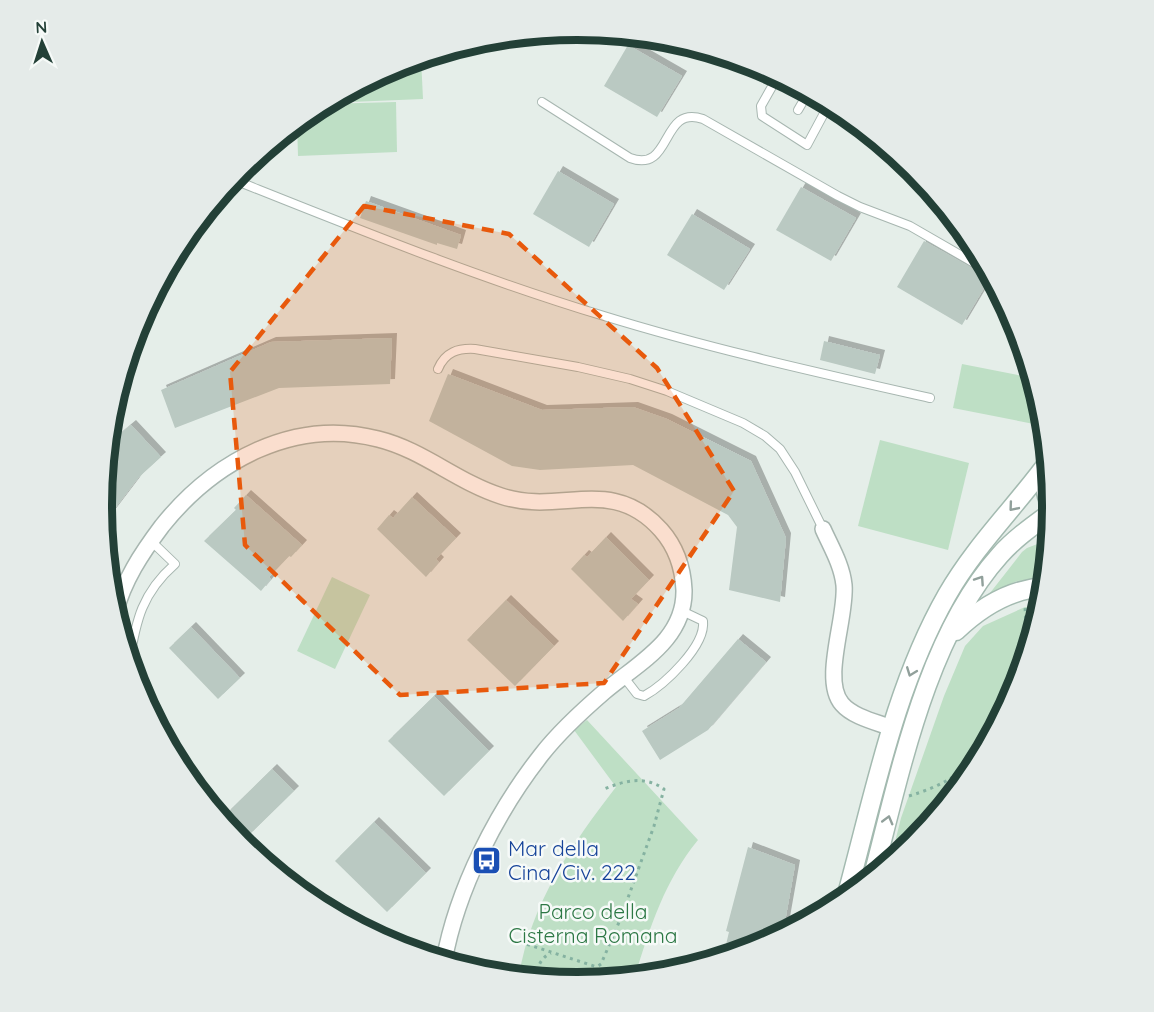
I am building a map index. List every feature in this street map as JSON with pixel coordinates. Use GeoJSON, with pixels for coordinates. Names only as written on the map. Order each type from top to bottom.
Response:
{"type":"FeatureCollection","features":[{"type":"Feature","properties":{"kind":"street"},"geometry":{"type":"LineString","coordinates":[[120,599],[129,574],[151,541],[178,507],[192,494],[240,458],[266,445],[298,435],[354,434],[378,438],[400,447],[472,486],[507,498],[543,502],[601,499],[618,501],[633,507],[664,533],[675,550],[683,581],[682,611],[674,629],[664,642],[582,712],[552,742],[515,795],[484,848],[464,890],[446,953]]}},
{"type":"Feature","properties":{"kind":"street"},"geometry":{"type":"LineString","coordinates":[[850,882],[892,728],[913,665],[946,596],[984,541],[1041,470]]}},
{"type":"Feature","properties":{"kind":"street"},"geometry":{"type":"LineString","coordinates":[[877,862],[922,699],[948,638],[966,601],[999,555],[1042,519]]}},
{"type":"Feature","properties":{"kind":"street"},"geometry":{"type":"LineString","coordinates":[[823,529],[838,563],[844,586],[843,616],[833,669],[835,691],[842,705],[851,711],[892,728]]}},
{"type":"Feature","properties":{"kind":"street"},"geometry":{"type":"LineString","coordinates":[[948,638],[983,609],[1010,594],[1035,588]]}},
{"type":"Feature","properties":{"kind":"lane"},"geometry":{"type":"LineString","coordinates":[[773,84],[761,106],[762,116],[807,145],[825,112]]}},
{"type":"Feature","properties":{"kind":"lane"},"geometry":{"type":"LineString","coordinates":[[798,110],[804,100]]}},
{"type":"Feature","properties":{"kind":"lane"},"geometry":{"type":"LineString","coordinates":[[542,102],[630,158],[639,161],[649,160],[657,155],[678,121],[687,117],[703,118],[838,196],[910,226],[974,263]]}},
{"type":"Feature","properties":{"kind":"lane"},"geometry":{"type":"LineString","coordinates":[[242,183],[465,269],[569,305],[729,352],[930,398]]}},
{"type":"Feature","properties":{"kind":"lane"},"geometry":{"type":"LineString","coordinates":[[438,369],[444,358],[454,351],[475,349],[621,376],[667,391],[733,418],[765,436],[780,449],[795,472],[823,529]]}},
{"type":"Feature","properties":{"kind":"lane"},"geometry":{"type":"LineString","coordinates":[[133,646],[147,595],[159,579],[175,564],[151,541]]}},
{"type":"Feature","properties":{"kind":"lane"},"geometry":{"type":"LineString","coordinates":[[623,676],[637,694],[644,696],[680,666],[697,643],[703,626],[703,621],[698,617],[682,611]]}},
{"type":"Feature","properties":{"kind":"path"},"geometry":{"type":"LineString","coordinates":[[1025,590],[1026,629]]}},
{"type":"Feature","properties":{"kind":"path"},"geometry":{"type":"LineString","coordinates":[[893,801],[924,791],[957,775]]}},
{"type":"Feature","properties":{"kind":"path"},"geometry":{"type":"LineString","coordinates":[[597,971],[620,920],[654,826],[664,789],[657,784],[632,780],[604,789]]}},
{"type":"Feature","properties":{"kind":"path"},"geometry":{"type":"LineString","coordinates":[[520,942],[597,967]]}},
{"type":"Feature","properties":{"kind":"path"},"geometry":{"type":"LineString","coordinates":[[537,970],[546,955],[553,952]]}},
{"type":"Feature","properties":{"kind":"highlighted area"},"geometry":{"type":"Polygon","coordinates":[[[364,206],[509,234],[657,368],[734,491],[604,683],[400,695],[245,545],[230,372],[364,206]]]}},
{"type":"Feature","properties":{"kind":"green space"},"geometry":{"type":"Polygon","coordinates":[[[421,67],[423,99],[346,102],[421,67]]]}},
{"type":"Feature","properties":{"kind":"green space"},"geometry":{"type":"Polygon","coordinates":[[[396,102],[397,152],[298,156],[297,134],[343,103],[396,102]]]}},
{"type":"Feature","properties":{"kind":"green space"},"geometry":{"type":"Polygon","coordinates":[[[962,364],[1024,376],[1036,424],[953,408],[962,364]]]}},
{"type":"Feature","properties":{"kind":"green space"},"geometry":{"type":"Polygon","coordinates":[[[880,440],[969,463],[948,550],[858,526],[880,440]]]}},
{"type":"Feature","properties":{"kind":"green space"},"geometry":{"type":"Polygon","coordinates":[[[1041,543],[1037,579],[1017,581],[990,593],[1022,552],[1041,543]]]}},
{"type":"Feature","properties":{"kind":"green space"},"geometry":{"type":"Polygon","coordinates":[[[332,577],[370,595],[335,669],[297,651],[332,577]]]}},
{"type":"Feature","properties":{"kind":"green space"},"geometry":{"type":"Polygon","coordinates":[[[1025,607],[1032,607],[1018,656],[980,739],[964,765],[927,813],[894,847],[901,818],[944,696],[965,646],[983,626],[1025,607]]]}},
{"type":"Feature","properties":{"kind":"green space","name":"Parco della Cisterna Romana"},"geometry":{"type":"Polygon","coordinates":[[[587,720],[698,840],[676,871],[653,922],[638,968],[577,972],[521,968],[533,924],[543,899],[569,853],[616,787],[574,730],[587,720]]]}},
{"type":"Feature","properties":{"kind":"building"},"geometry":{"type":"Polygon","coordinates":[[[628,45],[682,76],[657,117],[604,86],[628,45]]]}},
{"type":"Feature","properties":{"kind":"building"},"geometry":{"type":"Polygon","coordinates":[[[558,171],[614,204],[589,247],[533,214],[558,171]]]}},
{"type":"Feature","properties":{"kind":"building"},"geometry":{"type":"Polygon","coordinates":[[[801,187],[856,218],[831,261],[776,230],[801,187]]]}},
{"type":"Feature","properties":{"kind":"building"},"geometry":{"type":"Polygon","coordinates":[[[366,201],[461,235],[457,249],[437,243],[437,245],[360,218],[366,201]]]}},
{"type":"Feature","properties":{"kind":"building"},"geometry":{"type":"Polygon","coordinates":[[[692,214],[750,249],[724,290],[667,255],[692,214]]]}},
{"type":"Feature","properties":{"kind":"building"},"geometry":{"type":"Polygon","coordinates":[[[924,241],[979,272],[986,285],[962,325],[897,287],[924,241]]]}},
{"type":"Feature","properties":{"kind":"building"},"geometry":{"type":"Polygon","coordinates":[[[392,338],[390,384],[279,388],[175,428],[161,390],[271,342],[392,338]]]}},
{"type":"Feature","properties":{"kind":"building"},"geometry":{"type":"Polygon","coordinates":[[[824,341],[880,355],[875,374],[820,360],[824,341]]]}},
{"type":"Feature","properties":{"kind":"building"},"geometry":{"type":"Polygon","coordinates":[[[448,374],[542,410],[633,407],[667,419],[751,461],[786,538],[780,602],[729,590],[737,527],[728,515],[633,465],[540,470],[512,466],[429,421],[448,374]]]}},
{"type":"Feature","properties":{"kind":"building"},"geometry":{"type":"Polygon","coordinates":[[[131,425],[161,457],[138,478],[112,512],[112,476],[116,437],[131,425]]]}},
{"type":"Feature","properties":{"kind":"building"},"geometry":{"type":"Polygon","coordinates":[[[246,495],[302,545],[269,577],[271,579],[261,591],[204,541],[236,510],[234,508],[246,495]]]}},
{"type":"Feature","properties":{"kind":"building"},"geometry":{"type":"Polygon","coordinates":[[[412,497],[456,538],[436,559],[439,562],[426,577],[377,529],[389,515],[393,518],[412,497]]]}},
{"type":"Feature","properties":{"kind":"building"},"geometry":{"type":"Polygon","coordinates":[[[606,537],[649,580],[631,599],[638,604],[623,621],[571,569],[584,555],[587,557],[606,537]]]}},
{"type":"Feature","properties":{"kind":"building"},"geometry":{"type":"Polygon","coordinates":[[[506,600],[554,646],[515,686],[467,640],[506,600]]]}},
{"type":"Feature","properties":{"kind":"building"},"geometry":{"type":"Polygon","coordinates":[[[191,627],[240,678],[218,699],[169,648],[191,627]]]}},
{"type":"Feature","properties":{"kind":"building"},"geometry":{"type":"Polygon","coordinates":[[[738,639],[766,662],[708,730],[660,760],[642,731],[679,708],[738,639]]]}},
{"type":"Feature","properties":{"kind":"building"},"geometry":{"type":"Polygon","coordinates":[[[434,696],[489,751],[444,796],[388,741],[434,696]]]}},
{"type":"Feature","properties":{"kind":"building"},"geometry":{"type":"Polygon","coordinates":[[[272,769],[294,791],[249,835],[227,813],[272,769]]]}},
{"type":"Feature","properties":{"kind":"building"},"geometry":{"type":"Polygon","coordinates":[[[374,822],[426,873],[387,912],[335,861],[374,822]]]}},
{"type":"Feature","properties":{"kind":"building"},"geometry":{"type":"Polygon","coordinates":[[[748,847],[795,865],[785,922],[725,948],[729,932],[726,931],[748,847]]]}},
{"type":"Feature","properties":{"kind":"place","name":"Mar della Cina/Civ. 222"},"geometry":{"type":"Point","coordinates":[487,860]}}]}
